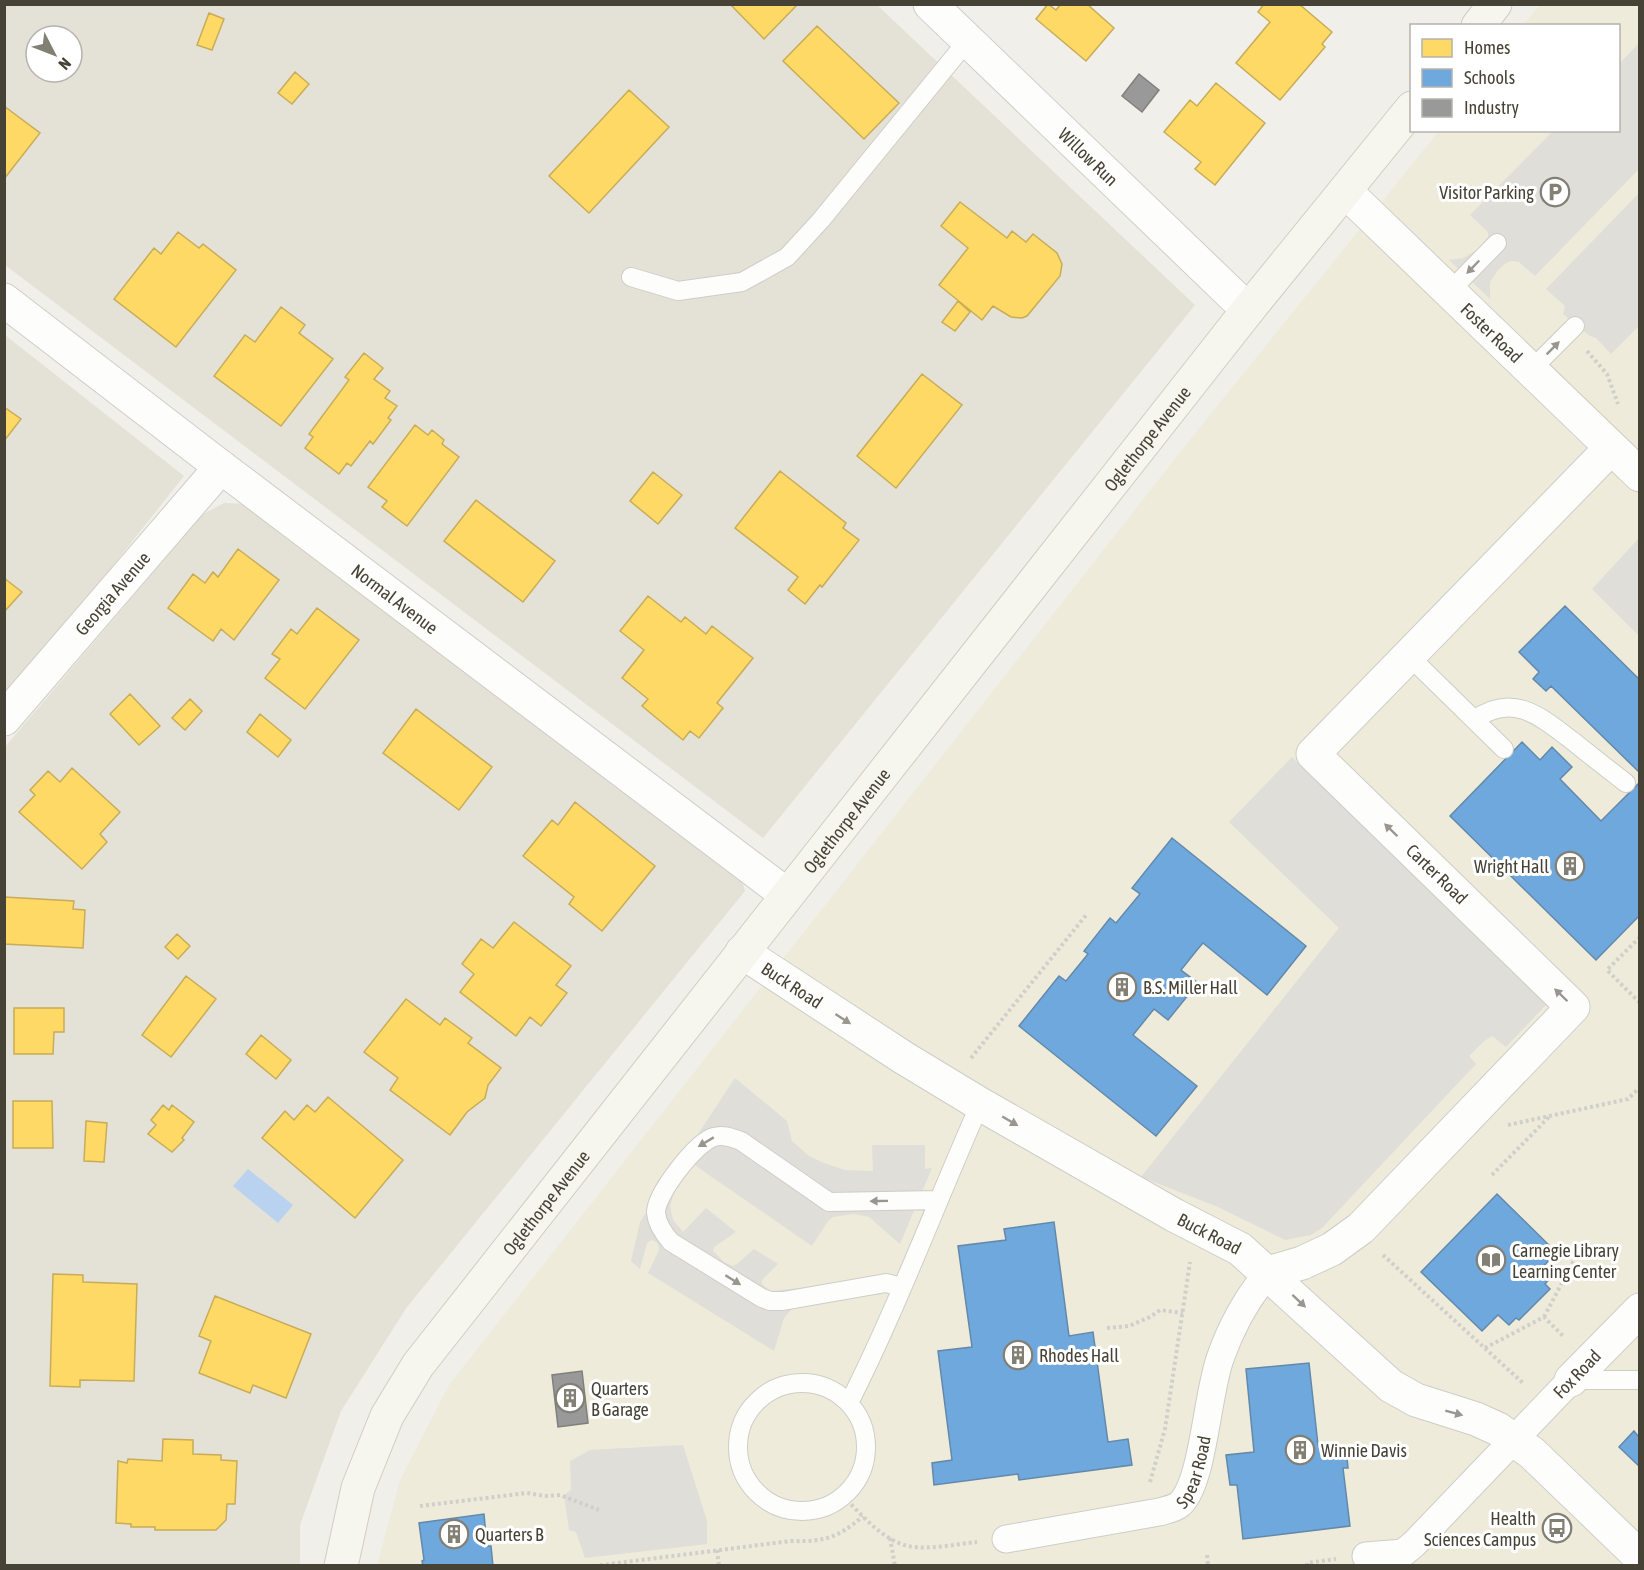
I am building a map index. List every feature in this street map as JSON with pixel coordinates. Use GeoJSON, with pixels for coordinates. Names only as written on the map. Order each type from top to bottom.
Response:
{"type":"FeatureCollection","features":[{"type":"Feature","properties":{"kind":"main road"},"geometry":{"type":"LineString","coordinates":[[1480,24],[1495,4]]}},
{"type":"Feature","properties":{"kind":"main road","name":"Oglethorpe Avenue"},"geometry":{"type":"LineString","coordinates":[[341,1566],[358,1488],[387,1416],[418,1365],[1248,310],[1410,110]]}},
{"type":"Feature","properties":{"kind":"street","name":"Willow Run"},"geometry":{"type":"LineString","coordinates":[[930,4],[1248,310]]}},
{"type":"Feature","properties":{"kind":"street","name":"Foster Road"},"geometry":{"type":"LineString","coordinates":[[1345,191],[1640,476]]}},
{"type":"Feature","properties":{"kind":"street","name":"Normal Avenue"},"geometry":{"type":"LineString","coordinates":[[4,300],[787,895]]}},
{"type":"Feature","properties":{"kind":"street","name":"Carter Road"},"geometry":{"type":"LineString","coordinates":[[1268,1273],[1302,1263],[1332,1249],[1361,1228],[1528,1051],[1573,1007],[1313,754],[1611,448]]}},
{"type":"Feature","properties":{"kind":"street","name":"Georgia Avenue"},"geometry":{"type":"LineString","coordinates":[[4,719],[221,467]]}},
{"type":"Feature","properties":{"kind":"street","name":"Buck Road"},"geometry":{"type":"LineString","coordinates":[[742,952],[830,1011],[980,1104],[1174,1215],[1240,1249],[1391,1386],[1416,1400],[1476,1419],[1514,1438],[1533,1453],[1640,1557]]}},
{"type":"Feature","properties":{"kind":"street","name":"Spear Road"},"geometry":{"type":"LineString","coordinates":[[1006,1539],[1168,1510],[1179,1505],[1195,1479],[1211,1390],[1220,1357],[1251,1293],[1268,1273]]}},
{"type":"Feature","properties":{"kind":"street","name":"Fox Road"},"geometry":{"type":"LineString","coordinates":[[1366,1556],[1393,1555],[1414,1544],[1640,1310]]}},
{"type":"Feature","properties":{"kind":"lane"},"geometry":{"type":"LineString","coordinates":[[631,277],[678,291],[742,282],[787,257],[821,220],[968,40]]}},
{"type":"Feature","properties":{"kind":"lane"},"geometry":{"type":"LineString","coordinates":[[1449,292],[1497,243]]}},
{"type":"Feature","properties":{"kind":"lane"},"geometry":{"type":"LineString","coordinates":[[1531,370],[1575,326]]}},
{"type":"Feature","properties":{"kind":"lane"},"geometry":{"type":"LineString","coordinates":[[1409,656],[1504,749]]}},
{"type":"Feature","properties":{"kind":"lane"},"geometry":{"type":"LineString","coordinates":[[1474,720],[1489,712],[1504,708],[1514,707],[1534,713],[1626,783]]}},
{"type":"Feature","properties":{"kind":"lane"},"geometry":{"type":"LineString","coordinates":[[849,1403],[873,1356],[980,1104]]}},
{"type":"Feature","properties":{"kind":"lane"},"geometry":{"type":"LineString","coordinates":[[902,1287],[886,1283],[770,1301],[671,1242],[663,1233],[659,1223],[656,1213],[657,1203],[684,1161],[704,1141],[715,1136],[729,1136],[741,1141],[829,1202],[938,1200]]}},
{"type":"Feature","properties":{"kind":"lane"},"geometry":{"type":"LineString","coordinates":[[1571,1380],[1640,1380]]}},
{"type":"Feature","properties":{"kind":"lane"},"geometry":{"type":"LineString","coordinates":[[792,1383],[813,1383],[833,1390],[849,1403],[860,1420],[866,1440],[864,1461],[856,1480],[843,1496],[827,1506],[792,1511],[774,1505],[759,1495],[746,1479],[738,1460],[738,1439],[743,1419],[756,1402],[772,1389],[792,1383]]}},
{"type":"Feature","properties":{"kind":"path"},"geometry":{"type":"LineString","coordinates":[[1583,347],[1607,374],[1620,409]]}},
{"type":"Feature","properties":{"kind":"path"},"geometry":{"type":"LineString","coordinates":[[971,1058],[1087,914]]}},
{"type":"Feature","properties":{"kind":"path"},"geometry":{"type":"LineString","coordinates":[[1640,937],[1607,970],[1640,1003]]}},
{"type":"Feature","properties":{"kind":"path"},"geometry":{"type":"LineString","coordinates":[[1456,1128],[1466,1134],[1628,1099],[1640,1087]]}},
{"type":"Feature","properties":{"kind":"path"},"geometry":{"type":"LineString","coordinates":[[1492,1175],[1550,1116]]}},
{"type":"Feature","properties":{"kind":"path"},"geometry":{"type":"LineString","coordinates":[[1380,1252],[1531,1391]]}},
{"type":"Feature","properties":{"kind":"path"},"geometry":{"type":"LineString","coordinates":[[1485,1348],[1544,1317],[1575,1258]]}},
{"type":"Feature","properties":{"kind":"path"},"geometry":{"type":"LineString","coordinates":[[1137,1516],[1147,1492],[1165,1429],[1191,1259]]}},
{"type":"Feature","properties":{"kind":"path"},"geometry":{"type":"LineString","coordinates":[[1107,1328],[1129,1326],[1160,1310],[1183,1313]]}},
{"type":"Feature","properties":{"kind":"path"},"geometry":{"type":"LineString","coordinates":[[1544,1317],[1569,1342]]}},
{"type":"Feature","properties":{"kind":"path"},"geometry":{"type":"LineString","coordinates":[[420,1506],[527,1492],[545,1496],[560,1495],[599,1510]]}},
{"type":"Feature","properties":{"kind":"path"},"geometry":{"type":"LineString","coordinates":[[843,1496],[890,1538],[914,1547],[1006,1539]]}},
{"type":"Feature","properties":{"kind":"path"},"geometry":{"type":"LineString","coordinates":[[594,1566],[791,1541],[813,1542],[845,1532],[863,1516]]}},
{"type":"Feature","properties":{"kind":"path"},"geometry":{"type":"LineString","coordinates":[[890,1538],[895,1566]]}},
{"type":"Feature","properties":{"kind":"path"},"geometry":{"type":"LineString","coordinates":[[717,1550],[719,1566]]}},
{"type":"Feature","properties":{"kind":"path"},"geometry":{"type":"LineString","coordinates":[[1207,1555],[1208,1566]]}},
{"type":"Feature","properties":{"kind":"path"},"geometry":{"type":"LineString","coordinates":[[576,1566],[583,1566]]}},
{"type":"Feature","properties":{"kind":"shaded area"},"geometry":{"type":"Polygon","coordinates":[[[4,5],[877,5],[1195,305],[763,838],[5,265],[4,5]]]}},
{"type":"Feature","properties":{"kind":"shaded area"},"geometry":{"type":"Polygon","coordinates":[[[1540,5],[1639,5],[1639,1565],[377,1566],[400,1480],[449,1385],[1185,446],[1438,132],[1620,132],[1620,24],[1524,24],[1540,5]]]}},
{"type":"Feature","properties":{"kind":"shaded area","name":"Visitor Parking"},"geometry":{"type":"Polygon","coordinates":[[[1639,43],[1639,169],[1535,276],[1519,262],[1506,263],[1490,282],[1490,299],[1449,260],[1463,258],[1477,250],[1488,237],[1488,232],[1470,215],[1552,132],[1620,132],[1620,63],[1639,43]]]}},
{"type":"Feature","properties":{"kind":"shaded area"},"geometry":{"type":"Polygon","coordinates":[[[1639,193],[1639,326],[1611,354],[1596,338],[1590,336],[1563,314],[1565,306],[1546,289],[1639,193]]]}},
{"type":"Feature","properties":{"kind":"shaded area"},"geometry":{"type":"Polygon","coordinates":[[[5,335],[184,476],[5,702],[5,335]]]}},
{"type":"Feature","properties":{"kind":"shaded area"},"geometry":{"type":"Polygon","coordinates":[[[224,503],[246,504],[742,881],[745,891],[407,1307],[341,1411],[300,1525],[300,1565],[5,1566],[5,747],[203,514],[224,503]]]}},
{"type":"Feature","properties":{"kind":"shaded area"},"geometry":{"type":"Polygon","coordinates":[[[1639,538],[1639,636],[1592,589],[1639,538]]]}},
{"type":"Feature","properties":{"kind":"shaded area"},"geometry":{"type":"Polygon","coordinates":[[[1292,757],[1547,1004],[1506,1047],[1492,1036],[1483,1042],[1469,1056],[1476,1064],[1322,1228],[1311,1235],[1285,1240],[1218,1207],[1141,1177],[1339,928],[1229,822],[1292,757]]]}},
{"type":"Feature","properties":{"kind":"shaded area"},"geometry":{"type":"Polygon","coordinates":[[[735,1078],[787,1121],[792,1141],[809,1156],[824,1163],[845,1170],[873,1171],[872,1145],[925,1145],[925,1169],[932,1168],[900,1244],[869,1217],[853,1214],[833,1217],[812,1246],[693,1164],[676,1186],[670,1206],[673,1220],[683,1232],[706,1208],[736,1232],[714,1247],[713,1251],[724,1262],[732,1266],[737,1264],[754,1249],[778,1264],[762,1280],[762,1284],[768,1289],[772,1291],[886,1278],[879,1295],[861,1293],[798,1302],[784,1318],[774,1351],[648,1273],[659,1250],[655,1241],[651,1240],[647,1243],[640,1269],[631,1261],[640,1222],[735,1078]]]}},
{"type":"Feature","properties":{"kind":"shaded area"},"geometry":{"type":"Polygon","coordinates":[[[683,1445],[707,1521],[707,1544],[585,1558],[576,1532],[569,1530],[564,1495],[571,1490],[570,1461],[590,1450],[683,1445]]]}},
{"type":"Feature","properties":{"kind":"water"},"geometry":{"type":"Polygon","coordinates":[[[248,1169],[293,1205],[278,1223],[233,1186],[248,1169]]]}},
{"type":"Feature","properties":{"kind":"building: Homes"},"geometry":{"type":"Polygon","coordinates":[[[730,4],[794,4],[796,6],[764,39],[730,4]]]}},
{"type":"Feature","properties":{"kind":"building: Homes"},"geometry":{"type":"Polygon","coordinates":[[[1048,4],[1056,10],[1061,4],[1087,4],[1114,28],[1086,61],[1036,19],[1048,4]]]}},
{"type":"Feature","properties":{"kind":"building: Homes"},"geometry":{"type":"Polygon","coordinates":[[[1264,4],[1299,4],[1332,32],[1322,44],[1325,47],[1280,100],[1236,63],[1270,22],[1258,12],[1264,4]]]}},
{"type":"Feature","properties":{"kind":"building: Homes"},"geometry":{"type":"Polygon","coordinates":[[[209,13],[224,19],[212,50],[197,45],[209,13]]]}},
{"type":"Feature","properties":{"kind":"building: Homes"},"geometry":{"type":"Polygon","coordinates":[[[817,26],[899,103],[864,139],[783,61],[817,26]]]}},
{"type":"Feature","properties":{"kind":"building: Homes"},"geometry":{"type":"Polygon","coordinates":[[[295,72],[309,84],[292,104],[278,93],[295,72]]]}},
{"type":"Feature","properties":{"kind":"building: Homes"},"geometry":{"type":"Polygon","coordinates":[[[1216,83],[1265,123],[1215,185],[1195,169],[1201,162],[1164,132],[1190,100],[1197,106],[1216,83]]]}},
{"type":"Feature","properties":{"kind":"building: Homes"},"geometry":{"type":"Polygon","coordinates":[[[629,90],[669,127],[589,213],[549,176],[629,90]]]}},
{"type":"Feature","properties":{"kind":"building: Homes"},"geometry":{"type":"Polygon","coordinates":[[[4,106],[40,133],[4,179],[4,106]]]}},
{"type":"Feature","properties":{"kind":"building: Homes"},"geometry":{"type":"Polygon","coordinates":[[[960,202],[1007,238],[1012,231],[1026,242],[1033,234],[1057,253],[1062,264],[1060,276],[1027,316],[1011,317],[993,306],[982,320],[939,285],[968,248],[941,226],[960,202]]]}},
{"type":"Feature","properties":{"kind":"building: Homes"},"geometry":{"type":"Polygon","coordinates":[[[178,232],[199,248],[203,244],[236,270],[176,347],[114,299],[154,248],[161,254],[178,232]]]}},
{"type":"Feature","properties":{"kind":"building: Homes"},"geometry":{"type":"Polygon","coordinates":[[[958,301],[970,312],[955,331],[942,322],[958,301]]]}},
{"type":"Feature","properties":{"kind":"building: Homes"},"geometry":{"type":"Polygon","coordinates":[[[281,307],[305,325],[299,333],[333,359],[281,426],[214,376],[245,335],[255,342],[281,307]]]}},
{"type":"Feature","properties":{"kind":"building: Homes"},"geometry":{"type":"Polygon","coordinates":[[[364,353],[383,368],[374,379],[390,391],[385,398],[397,406],[388,418],[391,420],[373,444],[370,441],[351,466],[347,463],[339,474],[305,448],[313,437],[309,434],[349,380],[345,377],[364,353]]]}},
{"type":"Feature","properties":{"kind":"building: Homes"},"geometry":{"type":"Polygon","coordinates":[[[922,374],[962,405],[896,488],[857,456],[922,374]]]}},
{"type":"Feature","properties":{"kind":"building: Homes"},"geometry":{"type":"Polygon","coordinates":[[[4,407],[21,419],[4,441],[4,407]]]}},
{"type":"Feature","properties":{"kind":"building: Homes"},"geometry":{"type":"Polygon","coordinates":[[[415,425],[428,435],[432,430],[444,440],[442,444],[459,457],[407,526],[382,507],[387,501],[368,487],[415,425]]]}},
{"type":"Feature","properties":{"kind":"building: Homes"},"geometry":{"type":"Polygon","coordinates":[[[780,471],[846,523],[843,528],[859,540],[822,587],[820,585],[805,604],[788,590],[798,577],[735,528],[780,471]]]}},
{"type":"Feature","properties":{"kind":"building: Homes"},"geometry":{"type":"Polygon","coordinates":[[[653,472],[682,495],[658,524],[630,501],[653,472]]]}},
{"type":"Feature","properties":{"kind":"building: Homes"},"geometry":{"type":"Polygon","coordinates":[[[476,500],[555,561],[523,602],[444,541],[476,500]]]}},
{"type":"Feature","properties":{"kind":"building: Homes"},"geometry":{"type":"Polygon","coordinates":[[[238,549],[279,580],[234,640],[221,629],[213,641],[168,608],[193,574],[205,583],[213,572],[218,577],[238,549]]]}},
{"type":"Feature","properties":{"kind":"building: Homes"},"geometry":{"type":"Polygon","coordinates":[[[4,578],[22,592],[4,612],[4,578]]]}},
{"type":"Feature","properties":{"kind":"building: Homes"},"geometry":{"type":"Polygon","coordinates":[[[648,596],[681,622],[685,617],[706,634],[712,626],[753,658],[717,703],[723,708],[699,738],[690,731],[683,740],[642,706],[648,699],[622,678],[644,650],[620,631],[648,596]]]}},
{"type":"Feature","properties":{"kind":"building: Homes"},"geometry":{"type":"Polygon","coordinates":[[[317,608],[359,640],[305,709],[265,678],[280,659],[272,654],[291,629],[297,634],[317,608]]]}},
{"type":"Feature","properties":{"kind":"building: Homes"},"geometry":{"type":"Polygon","coordinates":[[[130,694],[160,726],[139,745],[110,714],[130,694]]]}},
{"type":"Feature","properties":{"kind":"building: Homes"},"geometry":{"type":"Polygon","coordinates":[[[190,699],[202,711],[185,730],[172,718],[190,699]]]}},
{"type":"Feature","properties":{"kind":"building: Homes"},"geometry":{"type":"Polygon","coordinates":[[[416,709],[492,767],[459,810],[383,753],[416,709]]]}},
{"type":"Feature","properties":{"kind":"building: Homes"},"geometry":{"type":"Polygon","coordinates":[[[260,714],[291,740],[278,757],[247,732],[260,714]]]}},
{"type":"Feature","properties":{"kind":"building: Homes"},"geometry":{"type":"Polygon","coordinates":[[[72,768],[120,812],[100,834],[107,842],[82,869],[19,812],[35,795],[30,790],[48,771],[60,782],[72,768]]]}},
{"type":"Feature","properties":{"kind":"building: Homes"},"geometry":{"type":"Polygon","coordinates":[[[575,802],[655,866],[602,931],[569,904],[574,897],[523,856],[552,820],[558,825],[575,802]]]}},
{"type":"Feature","properties":{"kind":"building: Homes"},"geometry":{"type":"Polygon","coordinates":[[[4,897],[74,901],[73,909],[85,910],[83,948],[4,944],[4,897]]]}},
{"type":"Feature","properties":{"kind":"building: Homes"},"geometry":{"type":"Polygon","coordinates":[[[514,922],[571,966],[556,985],[567,993],[541,1026],[530,1017],[516,1036],[460,992],[474,974],[462,964],[481,939],[493,948],[514,922]]]}},
{"type":"Feature","properties":{"kind":"building: Homes"},"geometry":{"type":"Polygon","coordinates":[[[177,934],[190,946],[178,959],[165,947],[177,934]]]}},
{"type":"Feature","properties":{"kind":"building: Homes"},"geometry":{"type":"Polygon","coordinates":[[[186,976],[216,999],[171,1057],[142,1035],[186,976]]]}},
{"type":"Feature","properties":{"kind":"building: Homes"},"geometry":{"type":"Polygon","coordinates":[[[406,999],[440,1025],[445,1018],[472,1038],[468,1043],[501,1068],[488,1085],[485,1098],[467,1112],[450,1135],[390,1090],[398,1078],[364,1052],[406,999]]]}},
{"type":"Feature","properties":{"kind":"building: Homes"},"geometry":{"type":"Polygon","coordinates":[[[14,1008],[64,1008],[64,1032],[54,1032],[53,1054],[14,1054],[14,1008]]]}},
{"type":"Feature","properties":{"kind":"building: Homes"},"geometry":{"type":"Polygon","coordinates":[[[261,1035],[291,1060],[276,1079],[246,1054],[261,1035]]]}},
{"type":"Feature","properties":{"kind":"building: Homes"},"geometry":{"type":"Polygon","coordinates":[[[328,1097],[403,1160],[355,1218],[262,1138],[285,1111],[294,1120],[307,1105],[315,1112],[328,1097]]]}},
{"type":"Feature","properties":{"kind":"building: Homes"},"geometry":{"type":"Polygon","coordinates":[[[13,1101],[52,1101],[53,1148],[13,1148],[13,1101]]]}},
{"type":"Feature","properties":{"kind":"building: Homes"},"geometry":{"type":"Polygon","coordinates":[[[163,1105],[169,1110],[172,1105],[194,1122],[182,1138],[184,1140],[172,1152],[148,1134],[156,1125],[151,1120],[163,1105]]]}},
{"type":"Feature","properties":{"kind":"building: Homes"},"geometry":{"type":"Polygon","coordinates":[[[86,1121],[107,1123],[104,1162],[84,1161],[86,1121]]]}},
{"type":"Feature","properties":{"kind":"building: Homes"},"geometry":{"type":"Polygon","coordinates":[[[53,1274],[83,1275],[83,1282],[137,1284],[134,1381],[80,1380],[80,1387],[50,1386],[53,1274]]]}},
{"type":"Feature","properties":{"kind":"building: Homes"},"geometry":{"type":"Polygon","coordinates":[[[215,1296],[311,1334],[286,1398],[253,1385],[250,1393],[199,1373],[211,1341],[199,1336],[215,1296]]]}},
{"type":"Feature","properties":{"kind":"building: Homes"},"geometry":{"type":"Polygon","coordinates":[[[163,1439],[193,1440],[193,1454],[221,1455],[221,1460],[237,1461],[235,1504],[227,1504],[226,1520],[216,1530],[155,1530],[155,1527],[131,1527],[131,1524],[116,1523],[118,1461],[127,1463],[128,1459],[162,1461],[163,1439]]]}},
{"type":"Feature","properties":{"kind":"building: Schools"},"geometry":{"type":"Polygon","coordinates":[[[1565,606],[1640,680],[1640,773],[1551,686],[1546,691],[1533,679],[1539,672],[1519,652],[1565,606]]]}},
{"type":"Feature","properties":{"kind":"building: Schools","name":"Wright Hall"},"geometry":{"type":"Polygon","coordinates":[[[1522,742],[1540,760],[1552,747],[1572,767],[1560,779],[1601,821],[1640,782],[1640,915],[1596,960],[1450,816],[1522,742]]]}},
{"type":"Feature","properties":{"kind":"building: Schools","name":"B.S. Miller Hall"},"geometry":{"type":"Polygon","coordinates":[[[1172,838],[1306,946],[1267,995],[1203,943],[1181,970],[1198,983],[1168,1020],[1154,1009],[1133,1035],[1197,1086],[1156,1136],[1019,1026],[1059,976],[1066,981],[1088,954],[1084,951],[1110,918],[1116,923],[1140,894],[1132,888],[1172,838]]]}},
{"type":"Feature","properties":{"kind":"building: Schools","name":"Carnegie Library Learning Center"},"geometry":{"type":"Polygon","coordinates":[[[1497,1194],[1556,1252],[1542,1268],[1551,1277],[1545,1284],[1550,1289],[1519,1320],[1516,1318],[1509,1325],[1498,1315],[1482,1331],[1421,1272],[1497,1194]]]}},
{"type":"Feature","properties":{"kind":"building: Schools","name":"Rhodes Hall"},"geometry":{"type":"Polygon","coordinates":[[[1054,1222],[1069,1336],[1093,1332],[1108,1442],[1128,1439],[1132,1465],[1019,1480],[1018,1474],[934,1485],[932,1463],[952,1460],[938,1351],[972,1347],[958,1246],[1006,1240],[1004,1229],[1054,1222]]]}},
{"type":"Feature","properties":{"kind":"building: Schools","name":"Winnie Davis"},"geometry":{"type":"Polygon","coordinates":[[[1309,1363],[1318,1445],[1325,1444],[1326,1448],[1346,1446],[1348,1468],[1343,1468],[1350,1526],[1243,1539],[1237,1485],[1230,1485],[1226,1455],[1254,1452],[1246,1369],[1309,1363]]]}},
{"type":"Feature","properties":{"kind":"building: Schools"},"geometry":{"type":"Polygon","coordinates":[[[1634,1431],[1638,1436],[1640,1434],[1640,1467],[1619,1447],[1634,1431]]]}},
{"type":"Feature","properties":{"kind":"building: Schools","name":"Quarters B"},"geometry":{"type":"Polygon","coordinates":[[[484,1514],[487,1546],[491,1546],[493,1566],[423,1566],[419,1523],[484,1514]]]}},
{"type":"Feature","properties":{"kind":"building: Industry"},"geometry":{"type":"Polygon","coordinates":[[[1139,74],[1159,90],[1142,112],[1122,96],[1139,74]]]}},
{"type":"Feature","properties":{"kind":"building: Industry","name":"Quarters B Garage"},"geometry":{"type":"Polygon","coordinates":[[[582,1371],[588,1423],[558,1427],[552,1375],[582,1371]]]}},
{"type":"Feature","properties":{"kind":"place","name":"Visitor Parking"},"geometry":{"type":"Point","coordinates":[1555,192]}},
{"type":"Feature","properties":{"kind":"place","name":"Wright Hall"},"geometry":{"type":"Point","coordinates":[1570,866]}},
{"type":"Feature","properties":{"kind":"place","name":"B.S. Miller Hall"},"geometry":{"type":"Point","coordinates":[1122,987]}},
{"type":"Feature","properties":{"kind":"place","name":"Carnegie Library Learning Center"},"geometry":{"type":"Point","coordinates":[1491,1260]}},
{"type":"Feature","properties":{"kind":"place","name":"Rhodes Hall"},"geometry":{"type":"Point","coordinates":[1018,1355]}},
{"type":"Feature","properties":{"kind":"place","name":"Quarters B Garage"},"geometry":{"type":"Point","coordinates":[570,1398]}},
{"type":"Feature","properties":{"kind":"place","name":"Winnie Davis"},"geometry":{"type":"Point","coordinates":[1300,1450]}},
{"type":"Feature","properties":{"kind":"place","name":"Health Sciences Campus"},"geometry":{"type":"Point","coordinates":[1557,1528]}},
{"type":"Feature","properties":{"kind":"place","name":"Quarters B"},"geometry":{"type":"Point","coordinates":[454,1534]}}]}
